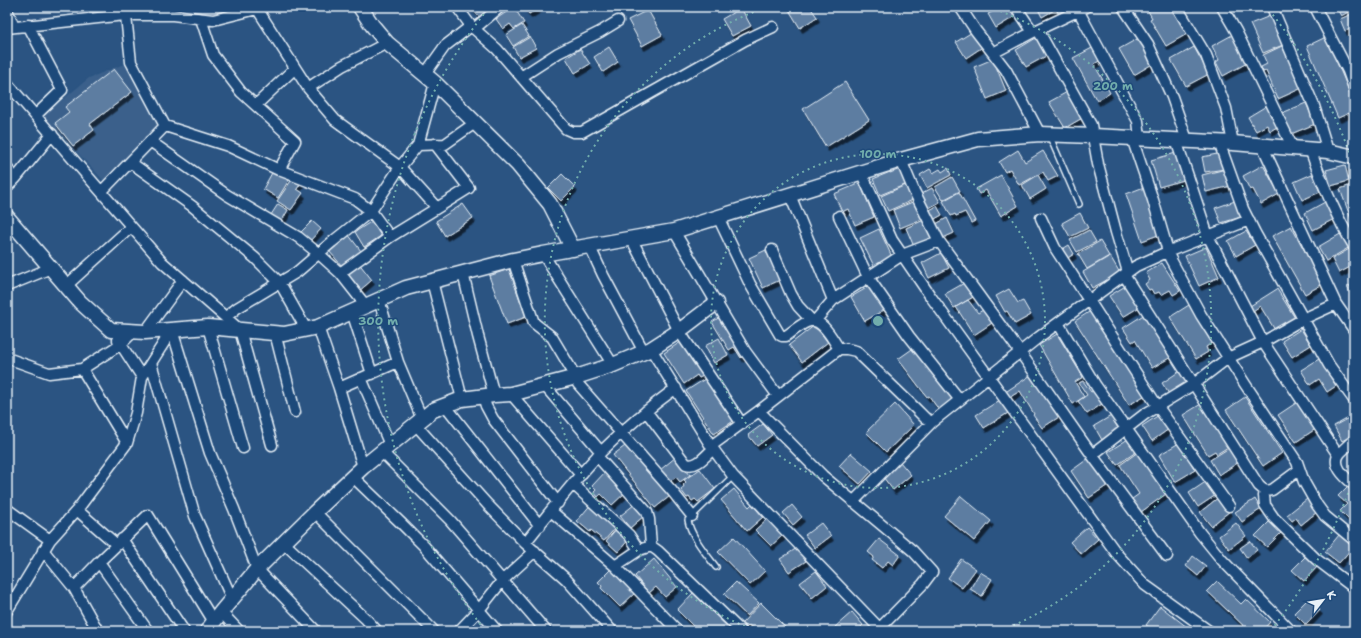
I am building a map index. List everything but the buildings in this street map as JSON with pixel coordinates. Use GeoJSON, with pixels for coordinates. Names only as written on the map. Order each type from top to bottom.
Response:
{"type":"FeatureCollection","features":[{"type":"Feature","properties":{"kind":"street"},"geometry":{"type":"LineString","coordinates":[[360,7],[387,44],[430,78],[518,165],[550,204],[573,248]]}},
{"type":"Feature","properties":{"kind":"street"},"geometry":{"type":"LineString","coordinates":[[457,7],[472,28],[497,49],[566,129],[573,132],[582,132],[738,44],[773,27]]}},
{"type":"Feature","properties":{"kind":"street"},"geometry":{"type":"LineString","coordinates":[[226,317],[237,308],[298,272],[332,242],[371,211],[400,167],[418,145],[430,78],[445,46],[500,7]]}},
{"type":"Feature","properties":{"kind":"street"},"geometry":{"type":"LineString","coordinates":[[960,7],[976,31],[1006,70],[1045,134]]}},
{"type":"Feature","properties":{"kind":"street"},"geometry":{"type":"LineString","coordinates":[[1016,7],[1036,31],[1092,125],[1092,136],[1098,164],[1126,273],[1259,486],[1266,491],[1272,490],[1299,470]]}},
{"type":"Feature","properties":{"kind":"street"},"geometry":{"type":"LineString","coordinates":[[1123,7],[1148,44],[1172,97],[1208,236],[1262,342],[1338,455]]}},
{"type":"Feature","properties":{"kind":"street"},"geometry":{"type":"LineString","coordinates":[[1177,7],[1206,55],[1226,108],[1226,142],[1243,209],[1328,365],[1354,400]]}},
{"type":"Feature","properties":{"kind":"street"},"geometry":{"type":"LineString","coordinates":[[1222,7],[1236,31],[1293,148]]}},
{"type":"Feature","properties":{"kind":"street"},"geometry":{"type":"LineString","coordinates":[[1272,7],[1314,106],[1328,151]]}},
{"type":"Feature","properties":{"kind":"street"},"geometry":{"type":"LineString","coordinates":[[1315,7],[1348,71],[1354,88]]}},
{"type":"Feature","properties":{"kind":"street"},"geometry":{"type":"LineString","coordinates":[[7,10],[10,27],[125,11],[172,11],[201,19],[212,20],[256,8],[308,88],[336,120],[400,167],[437,208]]}},
{"type":"Feature","properties":{"kind":"street"},"geometry":{"type":"LineString","coordinates":[[993,54],[1075,10],[1138,121],[1136,138],[1167,252],[1201,315],[1297,462],[1299,470],[1310,493],[1325,516],[1354,540]]}},
{"type":"Feature","properties":{"kind":"street"},"geometry":{"type":"LineString","coordinates":[[125,11],[131,62],[165,126],[228,146],[279,170],[355,199],[371,211],[390,237]]}},
{"type":"Feature","properties":{"kind":"street"},"geometry":{"type":"LineString","coordinates":[[201,19],[213,55],[241,92],[295,141],[279,170]]}},
{"type":"Feature","properties":{"kind":"street"},"geometry":{"type":"LineString","coordinates":[[521,77],[558,53],[600,32],[618,21]]}},
{"type":"Feature","properties":{"kind":"street"},"geometry":{"type":"LineString","coordinates":[[28,25],[62,90],[36,115]]}},
{"type":"Feature","properties":{"kind":"street"},"geometry":{"type":"LineString","coordinates":[[308,88],[342,66],[387,44]]}},
{"type":"Feature","properties":{"kind":"street"},"geometry":{"type":"LineString","coordinates":[[256,105],[295,68]]}},
{"type":"Feature","properties":{"kind":"street"},"geometry":{"type":"LineString","coordinates":[[7,83],[162,262],[240,330],[272,445]]}},
{"type":"Feature","properties":{"kind":"street"},"geometry":{"type":"LineString","coordinates":[[418,145],[444,144],[475,123]]}},
{"type":"Feature","properties":{"kind":"street"},"geometry":{"type":"LineString","coordinates":[[102,191],[165,126]]}},
{"type":"Feature","properties":{"kind":"street"},"geometry":{"type":"LineString","coordinates":[[7,186],[15,179],[52,134]]}},
{"type":"Feature","properties":{"kind":"street"},"geometry":{"type":"LineString","coordinates":[[111,330],[139,332],[208,327],[284,334],[312,328],[406,288],[513,260],[589,245],[674,231],[861,172],[978,139],[1045,134],[1226,142],[1328,151],[1354,157]]}},
{"type":"Feature","properties":{"kind":"street"},"geometry":{"type":"LineString","coordinates":[[150,141],[227,195],[298,237],[319,254],[372,303],[398,362],[418,421],[487,504],[534,551],[566,579],[612,631]]}},
{"type":"Feature","properties":{"kind":"street"},"geometry":{"type":"LineString","coordinates":[[340,273],[390,237],[469,188],[435,144]]}},
{"type":"Feature","properties":{"kind":"street"},"geometry":{"type":"LineString","coordinates":[[1262,145],[1336,304],[1354,330]]}},
{"type":"Feature","properties":{"kind":"street"},"geometry":{"type":"LineString","coordinates":[[1310,149],[1326,193],[1343,229],[1354,246]]}},
{"type":"Feature","properties":{"kind":"street"},"geometry":{"type":"LineString","coordinates":[[902,160],[914,191],[939,240],[1092,455],[1167,556]]}},
{"type":"Feature","properties":{"kind":"street"},"geometry":{"type":"LineString","coordinates":[[130,162],[192,206],[255,258],[280,283],[312,328],[339,388],[364,467]]}},
{"type":"Feature","properties":{"kind":"street"},"geometry":{"type":"LineString","coordinates":[[7,168],[15,179]]}},
{"type":"Feature","properties":{"kind":"street"},"geometry":{"type":"LineString","coordinates":[[861,172],[892,240],[902,255],[1116,554],[1145,585],[1210,631]]}},
{"type":"Feature","properties":{"kind":"street"},"geometry":{"type":"LineString","coordinates":[[790,195],[833,300]]}},
{"type":"Feature","properties":{"kind":"street"},"geometry":{"type":"LineString","coordinates":[[839,216],[868,277],[909,336],[960,400]]}},
{"type":"Feature","properties":{"kind":"street"},"geometry":{"type":"LineString","coordinates":[[7,217],[80,302],[111,330],[142,377]]}},
{"type":"Feature","properties":{"kind":"street"},"geometry":{"type":"LineString","coordinates":[[718,217],[750,284],[782,336],[786,336],[809,321],[814,321],[833,300],[902,255],[939,240]]}},
{"type":"Feature","properties":{"kind":"street"},"geometry":{"type":"LineString","coordinates":[[1041,218],[1055,248],[1158,407],[1230,506]]}},
{"type":"Feature","properties":{"kind":"street"},"geometry":{"type":"LineString","coordinates":[[853,502],[932,422],[1020,352],[1126,273],[1136,266],[1167,252],[1249,220]]}},
{"type":"Feature","properties":{"kind":"street"},"geometry":{"type":"LineString","coordinates":[[66,286],[132,227]]}},
{"type":"Feature","properties":{"kind":"street"},"geometry":{"type":"LineString","coordinates":[[674,231],[745,351],[778,396]]}},
{"type":"Feature","properties":{"kind":"street"},"geometry":{"type":"LineString","coordinates":[[631,238],[679,331],[742,424]]}},
{"type":"Feature","properties":{"kind":"street"},"geometry":{"type":"LineString","coordinates":[[589,245],[603,275],[648,350],[676,388],[712,447],[733,476],[881,630],[932,572],[913,552],[824,476],[759,411]]}},
{"type":"Feature","properties":{"kind":"street"},"geometry":{"type":"LineString","coordinates":[[772,250],[791,294],[798,306],[814,321],[824,327],[840,349]]}},
{"type":"Feature","properties":{"kind":"street"},"geometry":{"type":"LineString","coordinates":[[543,254],[613,365]]}},
{"type":"Feature","properties":{"kind":"street"},"geometry":{"type":"LineString","coordinates":[[513,260],[534,323],[552,337],[576,377],[578,384],[672,491],[692,516]]}},
{"type":"Feature","properties":{"kind":"street"},"geometry":{"type":"LineString","coordinates":[[7,286],[51,268]]}},
{"type":"Feature","properties":{"kind":"street"},"geometry":{"type":"LineString","coordinates":[[463,273],[478,336],[489,395],[486,406],[493,419],[558,503]]}},
{"type":"Feature","properties":{"kind":"street"},"geometry":{"type":"LineString","coordinates":[[7,358],[49,373],[82,370],[139,332],[183,280]]}},
{"type":"Feature","properties":{"kind":"street"},"geometry":{"type":"LineString","coordinates":[[432,281],[462,399]]}},
{"type":"Feature","properties":{"kind":"street"},"geometry":{"type":"LineString","coordinates":[[214,621],[256,570],[315,512],[386,448],[418,421],[434,410],[462,399],[489,395],[511,394],[545,386],[613,365],[648,350],[679,331],[716,303]]}},
{"type":"Feature","properties":{"kind":"street"},"geometry":{"type":"LineString","coordinates":[[1092,455],[1145,414],[1194,384],[1228,358],[1262,342],[1303,319],[1336,304]]}},
{"type":"Feature","properties":{"kind":"street"},"geometry":{"type":"LineString","coordinates":[[352,312],[372,374]]}},
{"type":"Feature","properties":{"kind":"street"},"geometry":{"type":"LineString","coordinates":[[1058,323],[1096,386],[1200,533],[1218,555],[1290,631]]}},
{"type":"Feature","properties":{"kind":"street"},"geometry":{"type":"LineString","coordinates":[[208,327],[243,448]]}},
{"type":"Feature","properties":{"kind":"street"},"geometry":{"type":"LineString","coordinates":[[7,610],[50,540],[77,510],[127,443],[136,413],[142,377],[172,330]]}},
{"type":"Feature","properties":{"kind":"street"},"geometry":{"type":"LineString","coordinates":[[172,330],[210,453],[234,510],[256,570],[316,631]]}},
{"type":"Feature","properties":{"kind":"street"},"geometry":{"type":"LineString","coordinates":[[274,333],[295,412]]}},
{"type":"Feature","properties":{"kind":"street"},"geometry":{"type":"LineString","coordinates":[[646,411],[686,464],[693,465],[712,447],[778,396],[840,349],[847,348],[856,351],[925,418],[932,422]]}},
{"type":"Feature","properties":{"kind":"street"},"geometry":{"type":"LineString","coordinates":[[339,388],[398,362]]}},
{"type":"Feature","properties":{"kind":"street"},"geometry":{"type":"LineString","coordinates":[[151,363],[195,516],[232,599]]}},
{"type":"Feature","properties":{"kind":"street"},"geometry":{"type":"LineString","coordinates":[[82,370],[127,443]]}},
{"type":"Feature","properties":{"kind":"street"},"geometry":{"type":"LineString","coordinates":[[361,378],[386,448],[546,631]]}},
{"type":"Feature","properties":{"kind":"street"},"geometry":{"type":"LineString","coordinates":[[545,386],[647,512],[651,546]]}},
{"type":"Feature","properties":{"kind":"street"},"geometry":{"type":"LineString","coordinates":[[526,543],[599,454],[621,432],[676,388]]}},
{"type":"Feature","properties":{"kind":"street"},"geometry":{"type":"LineString","coordinates":[[511,394],[581,475]]}},
{"type":"Feature","properties":{"kind":"street"},"geometry":{"type":"LineString","coordinates":[[445,405],[540,526]]}},
{"type":"Feature","properties":{"kind":"street"},"geometry":{"type":"LineString","coordinates":[[1354,440],[1338,455],[1337,460],[1339,470],[1354,485]]}},
{"type":"Feature","properties":{"kind":"street"},"geometry":{"type":"LineString","coordinates":[[353,477],[424,546],[497,631]]}},
{"type":"Feature","properties":{"kind":"street"},"geometry":{"type":"LineString","coordinates":[[573,484],[629,535],[639,550]]}},
{"type":"Feature","properties":{"kind":"street"},"geometry":{"type":"LineString","coordinates":[[1266,491],[1264,496],[1265,505],[1274,518],[1316,559],[1354,588]]}},
{"type":"Feature","properties":{"kind":"street"},"geometry":{"type":"LineString","coordinates":[[7,509],[50,540]]}},
{"type":"Feature","properties":{"kind":"street"},"geometry":{"type":"LineString","coordinates":[[77,510],[120,542],[184,631]]}},
{"type":"Feature","properties":{"kind":"street"},"geometry":{"type":"LineString","coordinates":[[551,511],[615,566],[678,631]]}},
{"type":"Feature","properties":{"kind":"street"},"geometry":{"type":"LineString","coordinates":[[315,512],[434,631]]}},
{"type":"Feature","properties":{"kind":"street"},"geometry":{"type":"LineString","coordinates":[[74,588],[148,515],[214,621],[239,631]]}},
{"type":"Feature","properties":{"kind":"street"},"geometry":{"type":"LineString","coordinates":[[284,543],[377,631]]}},
{"type":"Feature","properties":{"kind":"street"},"geometry":{"type":"LineString","coordinates":[[615,566],[639,550],[651,546]]}},
{"type":"Feature","properties":{"kind":"street"},"geometry":{"type":"LineString","coordinates":[[651,546],[741,631]]}},
{"type":"Feature","properties":{"kind":"street"},"geometry":{"type":"LineString","coordinates":[[44,550],[74,588],[98,631]]}},
{"type":"Feature","properties":{"kind":"street"},"geometry":{"type":"LineString","coordinates":[[459,631],[502,582],[534,551]]}},
{"type":"Feature","properties":{"kind":"street"},"geometry":{"type":"LineString","coordinates":[[99,562],[148,631]]}},
{"type":"Feature","properties":{"kind":"lane"},"geometry":{"type":"LineString","coordinates":[[1045,134],[1080,204]]}},
{"type":"Feature","properties":{"kind":"lane"},"geometry":{"type":"LineString","coordinates":[[716,568],[689,525],[688,520],[733,476]]}},
{"type":"Feature","properties":{"kind":"shaded area"},"geometry":{"type":"Polygon","coordinates":[[[124,64],[159,124],[105,182],[43,116],[89,78],[124,64]]]}}]}
